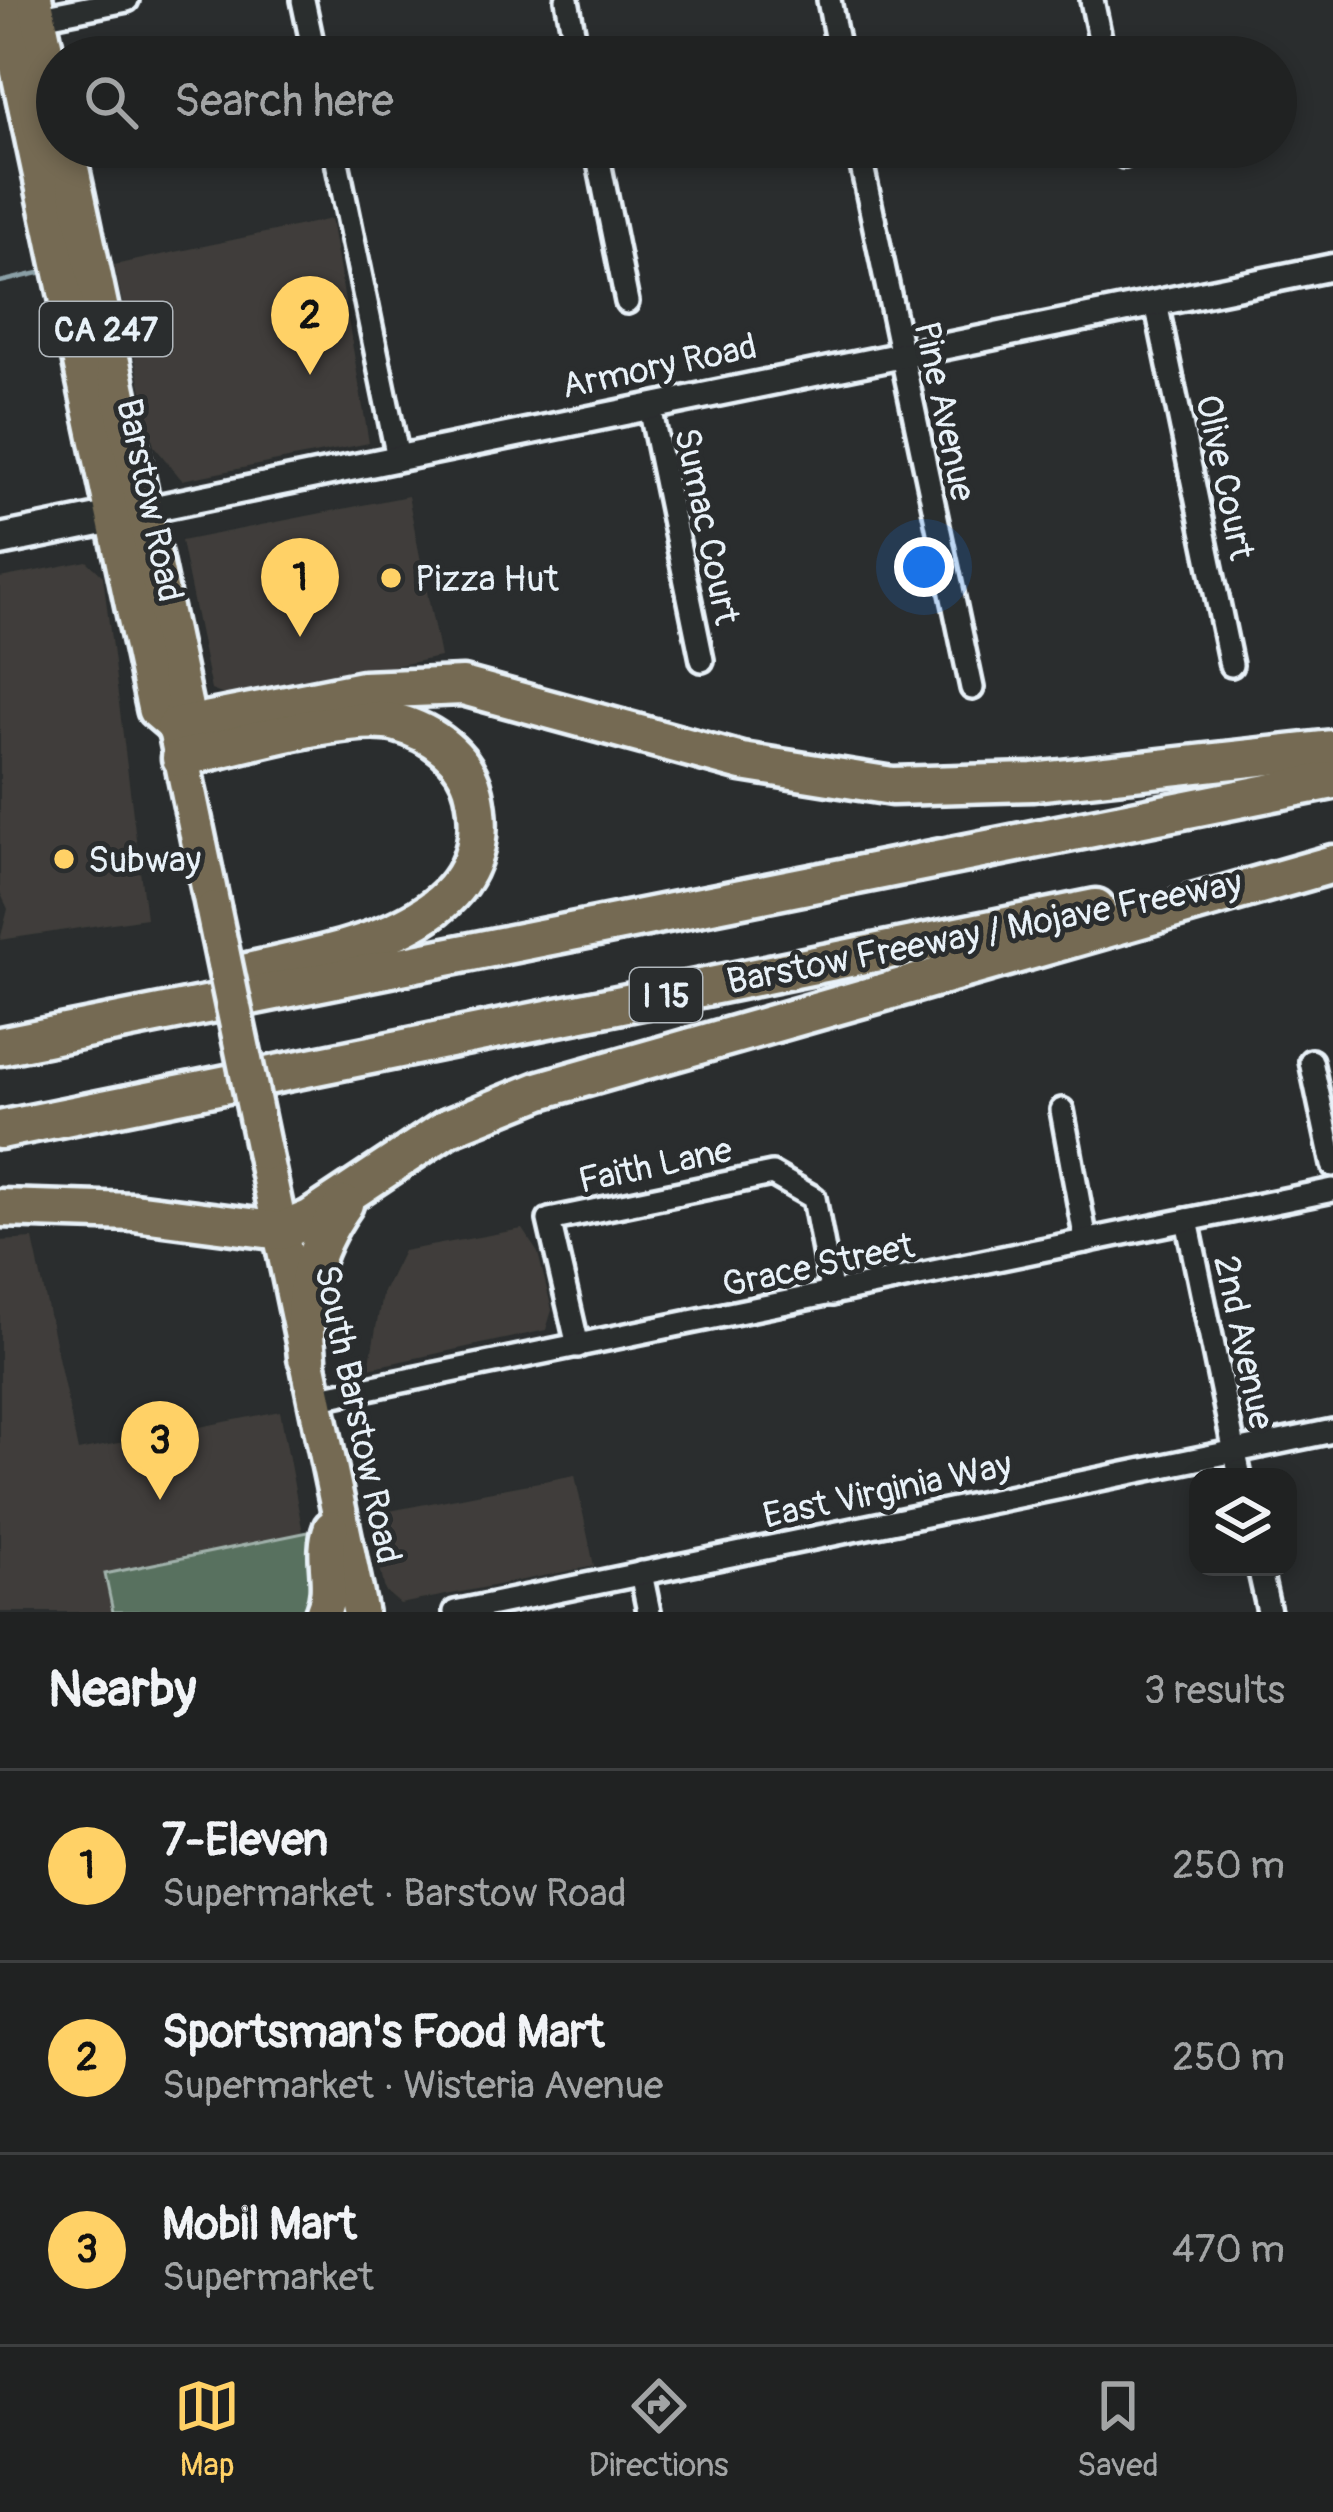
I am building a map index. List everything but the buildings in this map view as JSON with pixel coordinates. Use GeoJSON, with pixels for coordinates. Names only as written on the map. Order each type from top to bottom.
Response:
{"type":"FeatureCollection","features":[{"type":"Feature","properties":{"kind":"highway"},"geometry":{"type":"LineString","coordinates":[[178,742],[363,690],[463,686],[742,762],[892,786],[1034,782],[1333,749]]}},
{"type":"Feature","properties":{"kind":"highway"},"geometry":{"type":"LineString","coordinates":[[0,1043],[384,936],[435,908],[470,867],[478,840],[472,782],[455,757],[430,735],[393,722],[352,722],[178,742]]}},
{"type":"Feature","properties":{"kind":"highway","name":"I 15"},"geometry":{"type":"LineString","coordinates":[[0,1043],[1333,780]]}},
{"type":"Feature","properties":{"kind":"highway"},"geometry":{"type":"LineString","coordinates":[[0,1208],[134,1212],[281,1232],[447,1128],[541,1090],[1333,862]]}},
{"type":"Feature","properties":{"kind":"highway","name":"Barstow Freeway / Mojave Freeway"},"geometry":{"type":"LineString","coordinates":[[0,1130],[1333,862]]}},
{"type":"Feature","properties":{"kind":"highway"},"geometry":{"type":"LineString","coordinates":[[307,1358],[303,1299],[307,1277],[328,1227],[363,1184]]}},
{"type":"Feature","properties":{"kind":"main road"},"geometry":{"type":"LineString","coordinates":[[21,10],[36,49]]}},
{"type":"Feature","properties":{"kind":"main road","name":"Barstow Road"},"geometry":{"type":"LineString","coordinates":[[21,10],[36,79]]}},
{"type":"Feature","properties":{"kind":"main road","name":"Barstow Road"},"geometry":{"type":"LineString","coordinates":[[55,168],[130,513],[185,705],[178,742],[281,1232]]}},
{"type":"Feature","properties":{"kind":"main road","name":"Barstow Road"},"geometry":{"type":"LineString","coordinates":[[71,168],[130,513]]}},
{"type":"Feature","properties":{"kind":"main road","name":"Armory Road"},"geometry":{"type":"LineString","coordinates":[[0,540],[130,513]]}},
{"type":"Feature","properties":{"kind":"main road","name":"South Barstow Road"},"geometry":{"type":"LineString","coordinates":[[281,1232],[360,1612]]}},
{"type":"Feature","properties":{"kind":"main road"},"geometry":{"type":"LineString","coordinates":[[323,1612],[331,1594],[324,1546],[339,1510]]}},
{"type":"Feature","properties":{"kind":"street"},"geometry":{"type":"LineString","coordinates":[[21,10],[127,0]]}},
{"type":"Feature","properties":{"kind":"street"},"geometry":{"type":"LineString","coordinates":[[303,0],[311,36]]}},
{"type":"Feature","properties":{"kind":"street"},"geometry":{"type":"LineString","coordinates":[[567,0],[574,36]]}},
{"type":"Feature","properties":{"kind":"street"},"geometry":{"type":"LineString","coordinates":[[829,0],[837,36]]}},
{"type":"Feature","properties":{"kind":"street"},"geometry":{"type":"LineString","coordinates":[[1092,0],[1100,36]]}},
{"type":"Feature","properties":{"kind":"street"},"geometry":{"type":"LineString","coordinates":[[338,168],[398,458]]}},
{"type":"Feature","properties":{"kind":"street"},"geometry":{"type":"LineString","coordinates":[[600,168],[627,302]]}},
{"type":"Feature","properties":{"kind":"street","name":"Pine Avenue"},"geometry":{"type":"LineString","coordinates":[[862,168],[972,688]]}},
{"type":"Feature","properties":{"kind":"street","name":"Armory Road"},"geometry":{"type":"LineString","coordinates":[[130,513],[1333,267]]}},
{"type":"Feature","properties":{"kind":"street","name":"Olive Court"},"geometry":{"type":"LineString","coordinates":[[1156,303],[1231,665]]}},
{"type":"Feature","properties":{"kind":"street","name":"Sumac Court"},"geometry":{"type":"LineString","coordinates":[[650,407],[702,659]]}},
{"type":"Feature","properties":{"kind":"street"},"geometry":{"type":"LineString","coordinates":[[1311,1060],[1333,1165]]}},
{"type":"Feature","properties":{"kind":"street"},"geometry":{"type":"LineString","coordinates":[[1062,1110],[1086,1241]]}},
{"type":"Feature","properties":{"kind":"street","name":"Faith Lane"},"geometry":{"type":"LineString","coordinates":[[578,1346],[549,1220],[772,1174],[814,1198],[832,1294]]}},
{"type":"Feature","properties":{"kind":"street","name":"Grace Street"},"geometry":{"type":"LineString","coordinates":[[315,1399],[1333,1190]]}},
{"type":"Feature","properties":{"kind":"street","name":"2nd Avenue"},"geometry":{"type":"LineString","coordinates":[[1187,1220],[1238,1468]]}},
{"type":"Feature","properties":{"kind":"street","name":"East Virginia Way"},"geometry":{"type":"LineString","coordinates":[[454,1612],[1333,1431]]}},
{"type":"Feature","properties":{"kind":"street"},"geometry":{"type":"LineString","coordinates":[[641,1573],[650,1612]]}},
{"type":"Feature","properties":{"kind":"street"},"geometry":{"type":"LineString","coordinates":[[1261,1576],[1269,1612]]}},
{"type":"Feature","properties":{"kind":"shaded area"},"geometry":{"type":"Polygon","coordinates":[[[331,219],[369,443],[182,480],[154,446],[114,265],[331,219]]]}},
{"type":"Feature","properties":{"kind":"shaded area"},"geometry":{"type":"Polygon","coordinates":[[[408,496],[440,657],[232,698],[211,690],[181,541],[408,496]]]}},
{"type":"Feature","properties":{"kind":"shaded area"},"geometry":{"type":"Polygon","coordinates":[[[87,561],[103,576],[146,918],[0,940],[8,909],[0,892],[0,578],[87,561]]]}},
{"type":"Feature","properties":{"kind":"shaded area"},"geometry":{"type":"Polygon","coordinates":[[[522,1229],[538,1253],[552,1310],[546,1330],[369,1368],[382,1294],[403,1251],[522,1229]]]}},
{"type":"Feature","properties":{"kind":"shaded area"},"geometry":{"type":"Polygon","coordinates":[[[33,1239],[78,1451],[280,1411],[303,1533],[105,1574],[113,1612],[0,1612],[0,1241],[33,1239]]]}},
{"type":"Feature","properties":{"kind":"shaded area"},"geometry":{"type":"Polygon","coordinates":[[[575,1475],[594,1566],[400,1604],[385,1591],[369,1515],[575,1475]]]}},
{"type":"Feature","properties":{"kind":"green space"},"geometry":{"type":"Polygon","coordinates":[[[313,1531],[324,1600],[309,1612],[113,1612],[105,1574],[313,1531]]]}},
{"type":"Feature","properties":{"kind":"waterway"},"geometry":{"type":"LineString","coordinates":[[0,282],[43,272]]}},
{"type":"Feature","properties":{"kind":"place","name":"Sportsman's Food Mart"},"geometry":{"type":"Point","coordinates":[310,375]}},
{"type":"Feature","properties":{"kind":"place","name":"Pizza Hut"},"geometry":{"type":"Point","coordinates":[391,578]}},
{"type":"Feature","properties":{"kind":"place","name":"7-Eleven"},"geometry":{"type":"Point","coordinates":[300,637]}},
{"type":"Feature","properties":{"kind":"place","name":"Subway"},"geometry":{"type":"Point","coordinates":[64,859]}},
{"type":"Feature","properties":{"kind":"place","name":"Mobil Mart"},"geometry":{"type":"Point","coordinates":[160,1500]}}]}
